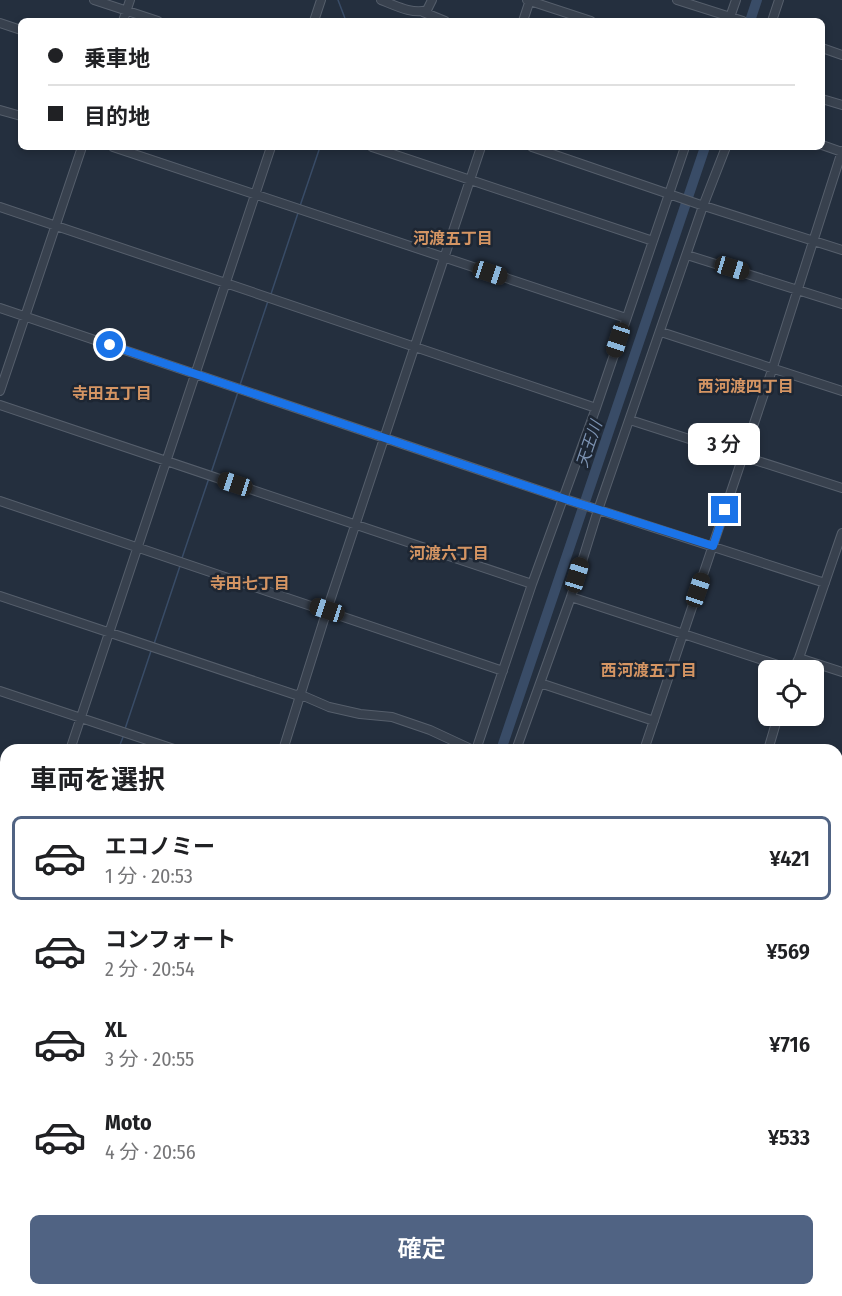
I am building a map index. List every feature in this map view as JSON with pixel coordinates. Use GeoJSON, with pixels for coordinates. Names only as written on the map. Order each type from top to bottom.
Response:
{"type":"FeatureCollection","features":[{"type":"Feature","properties":{"kind":"street"},"geometry":{"type":"LineString","coordinates":[[94,0],[150,18]]}},
{"type":"Feature","properties":{"kind":"street"},"geometry":{"type":"LineString","coordinates":[[124,18],[130,0]]}},
{"type":"Feature","properties":{"kind":"street"},"geometry":{"type":"LineString","coordinates":[[315,18],[321,0]]}},
{"type":"Feature","properties":{"kind":"street"},"geometry":{"type":"LineString","coordinates":[[381,0],[438,18]]}},
{"type":"Feature","properties":{"kind":"street"},"geometry":{"type":"LineString","coordinates":[[423,12],[427,10],[432,0]]}},
{"type":"Feature","properties":{"kind":"street"},"geometry":{"type":"LineString","coordinates":[[524,18],[529,0],[582,18]]}},
{"type":"Feature","properties":{"kind":"street"},"geometry":{"type":"LineString","coordinates":[[677,0],[731,18]]}},
{"type":"Feature","properties":{"kind":"street"},"geometry":{"type":"LineString","coordinates":[[734,18],[736,0]]}},
{"type":"Feature","properties":{"kind":"street"},"geometry":{"type":"LineString","coordinates":[[773,18],[779,0]]}},
{"type":"Feature","properties":{"kind":"street"},"geometry":{"type":"LineString","coordinates":[[0,23],[18,29]]}},
{"type":"Feature","properties":{"kind":"street"},"geometry":{"type":"LineString","coordinates":[[825,49],[842,56]]}},
{"type":"Feature","properties":{"kind":"street"},"geometry":{"type":"LineString","coordinates":[[825,100],[842,105]]}},
{"type":"Feature","properties":{"kind":"street"},"geometry":{"type":"LineString","coordinates":[[0,110],[18,115]]}},
{"type":"Feature","properties":{"kind":"street"},"geometry":{"type":"LineString","coordinates":[[646,744],[744,455],[842,151],[825,146]]}},
{"type":"Feature","properties":{"kind":"street"},"geometry":{"type":"LineString","coordinates":[[0,391],[81,150]]}},
{"type":"Feature","properties":{"kind":"street"},"geometry":{"type":"LineString","coordinates":[[122,150],[626,318]]}},
{"type":"Feature","properties":{"kind":"street"},"geometry":{"type":"LineString","coordinates":[[72,744],[270,150]]}},
{"type":"Feature","properties":{"kind":"street"},"geometry":{"type":"LineString","coordinates":[[381,150],[653,241]]}},
{"type":"Feature","properties":{"kind":"street"},"geometry":{"type":"LineString","coordinates":[[285,744],[355,524],[480,150]]}},
{"type":"Feature","properties":{"kind":"street"},"geometry":{"type":"LineString","coordinates":[[541,150],[700,205],[842,250]]}},
{"type":"Feature","properties":{"kind":"street"},"geometry":{"type":"LineString","coordinates":[[476,744],[532,584],[566,499],[626,318],[672,194],[684,150]]}},
{"type":"Feature","properties":{"kind":"street"},"geometry":{"type":"LineString","coordinates":[[518,744],[570,597],[596,509],[630,420],[687,255],[700,205],[725,150]]}},
{"type":"Feature","properties":{"kind":"street"},"geometry":{"type":"LineString","coordinates":[[0,207],[596,408]]}},
{"type":"Feature","properties":{"kind":"street"},"geometry":{"type":"LineString","coordinates":[[687,255],[842,304]]}},
{"type":"Feature","properties":{"kind":"street"},"geometry":{"type":"LineString","coordinates":[[0,308],[566,499],[825,583]]}},
{"type":"Feature","properties":{"kind":"street"},"geometry":{"type":"LineString","coordinates":[[661,332],[842,391]]}},
{"type":"Feature","properties":{"kind":"street"},"geometry":{"type":"LineString","coordinates":[[0,405],[532,584]]}},
{"type":"Feature","properties":{"kind":"street"},"geometry":{"type":"LineString","coordinates":[[630,420],[842,488]]}},
{"type":"Feature","properties":{"kind":"street"},"geometry":{"type":"LineString","coordinates":[[0,501],[503,670]]}},
{"type":"Feature","properties":{"kind":"street"},"geometry":{"type":"LineString","coordinates":[[842,533],[799,658],[842,672]]}},
{"type":"Feature","properties":{"kind":"street"},"geometry":{"type":"LineString","coordinates":[[0,597],[299,695],[329,707],[360,714],[392,717],[461,744]]}},
{"type":"Feature","properties":{"kind":"street"},"geometry":{"type":"LineString","coordinates":[[570,597],[762,660]]}},
{"type":"Feature","properties":{"kind":"street"},"geometry":{"type":"LineString","coordinates":[[540,683],[654,721]]}},
{"type":"Feature","properties":{"kind":"street"},"geometry":{"type":"LineString","coordinates":[[0,691],[160,744]]}},
{"type":"Feature","properties":{"kind":"street"},"geometry":{"type":"LineString","coordinates":[[770,744],[775,726]]}},
{"type":"Feature","properties":{"kind":"waterway"},"geometry":{"type":"LineString","coordinates":[[338,0],[345,18]]}},
{"type":"Feature","properties":{"kind":"waterway","name":"天王川"},"geometry":{"type":"LineString","coordinates":[[751,18],[757,0]]}},
{"type":"Feature","properties":{"kind":"waterway"},"geometry":{"type":"LineString","coordinates":[[300,206],[319,150]]}},
{"type":"Feature","properties":{"kind":"waterway","name":"天王川"},"geometry":{"type":"LineString","coordinates":[[503,744],[704,150]]}},
{"type":"Feature","properties":{"kind":"waterway"},"geometry":{"type":"LineString","coordinates":[[271,294],[298,213]]}},
{"type":"Feature","properties":{"kind":"waterway"},"geometry":{"type":"LineString","coordinates":[[240,385],[268,301]]}},
{"type":"Feature","properties":{"kind":"waterway"},"geometry":{"type":"LineString","coordinates":[[211,473],[238,392]]}},
{"type":"Feature","properties":{"kind":"waterway"},"geometry":{"type":"LineString","coordinates":[[182,558],[209,478]]}},
{"type":"Feature","properties":{"kind":"waterway"},"geometry":{"type":"LineString","coordinates":[[154,644],[180,566]]}},
{"type":"Feature","properties":{"kind":"waterway"},"geometry":{"type":"LineString","coordinates":[[125,729],[151,651]]}},
{"type":"Feature","properties":{"kind":"waterway"},"geometry":{"type":"LineString","coordinates":[[120,744],[123,737]]}},
{"type":"Feature","properties":{"kind":"district","name":"河渡五丁目"},"geometry":{"type":"Point","coordinates":[453,238]}},
{"type":"Feature","properties":{"kind":"district","name":"西河渡四丁目"},"geometry":{"type":"Point","coordinates":[746,386]}},
{"type":"Feature","properties":{"kind":"district","name":"寺田五丁目"},"geometry":{"type":"Point","coordinates":[112,393]}},
{"type":"Feature","properties":{"kind":"district","name":"河渡六丁目"},"geometry":{"type":"Point","coordinates":[449,553]}},
{"type":"Feature","properties":{"kind":"district","name":"寺田七丁目"},"geometry":{"type":"Point","coordinates":[250,583]}},
{"type":"Feature","properties":{"kind":"district","name":"西河渡五丁目"},"geometry":{"type":"Point","coordinates":[649,670]}},
{"type":"Feature","properties":{"kind":"route"},"geometry":{"type":"LineString","coordinates":[[110,345],[568,500],[713,546],[725,510]]}}]}
